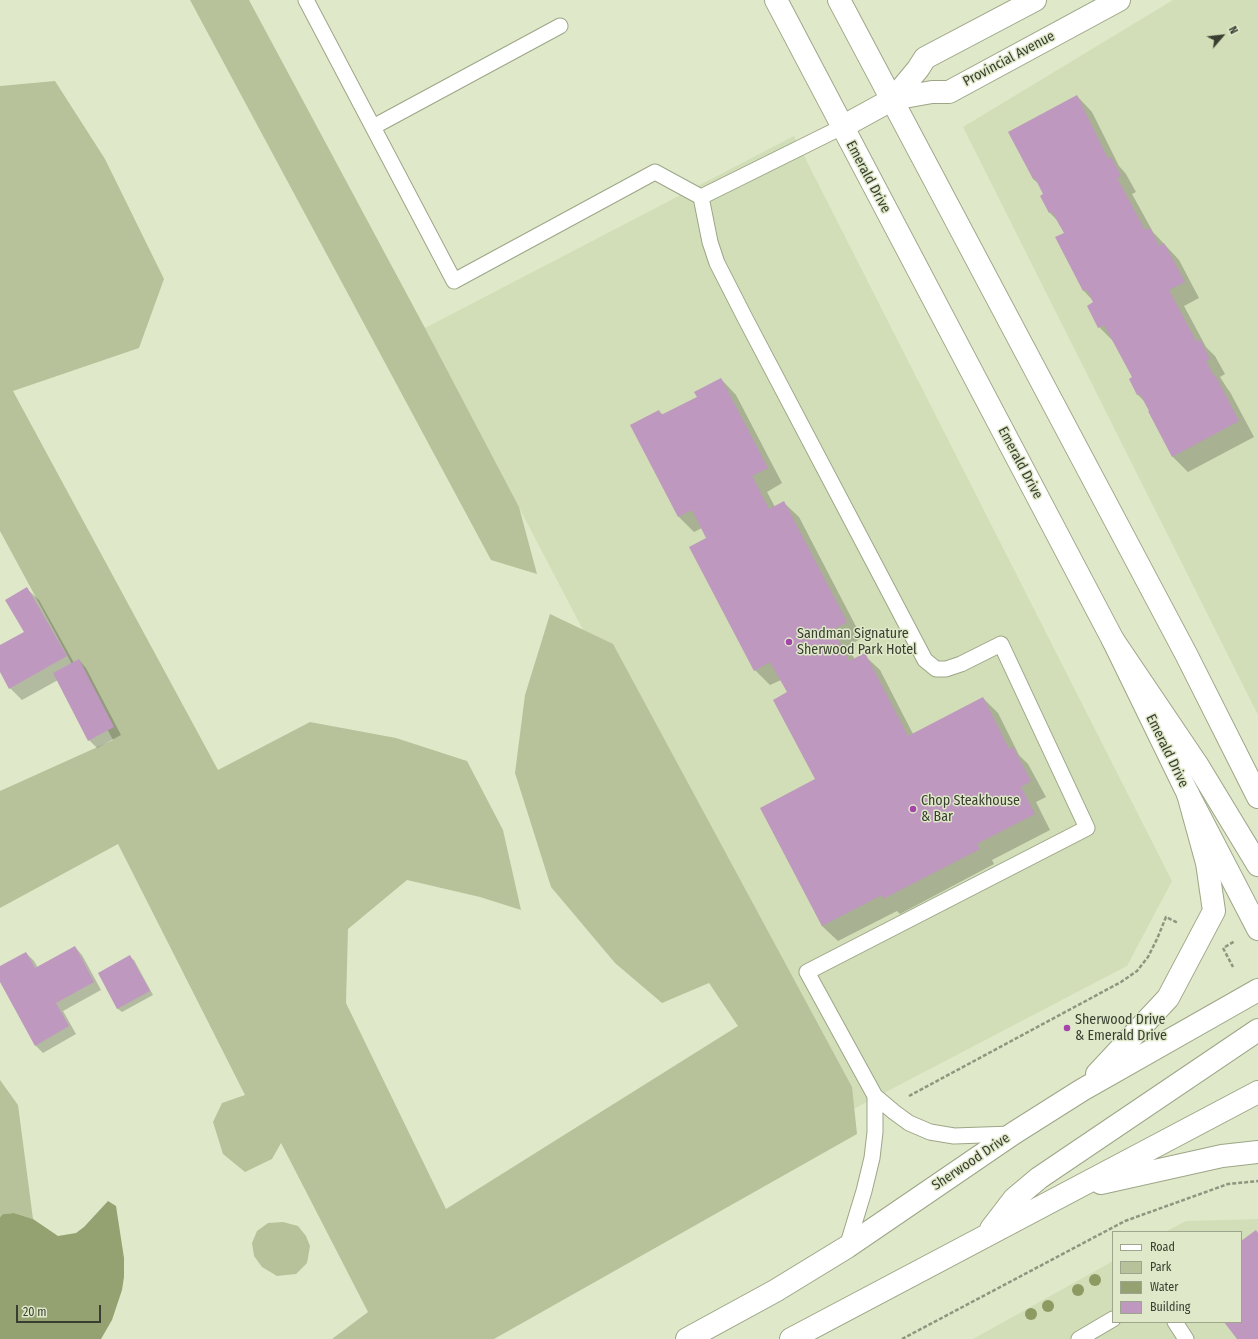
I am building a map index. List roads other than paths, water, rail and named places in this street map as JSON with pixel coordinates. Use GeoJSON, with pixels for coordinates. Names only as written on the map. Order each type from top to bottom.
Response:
{"type":"FeatureCollection","features":[{"type":"Feature","properties":{"kind":"street","name":"Emerald Drive"},"geometry":{"type":"LineString","coordinates":[[776,0],[1113,640],[1188,794],[1258,929]]}},
{"type":"Feature","properties":{"kind":"street"},"geometry":{"type":"LineString","coordinates":[[839,0],[893,99],[1186,654],[1258,797]]}},
{"type":"Feature","properties":{"kind":"street","name":"Provincial Avenue"},"geometry":{"type":"LineString","coordinates":[[893,99],[918,69],[925,58],[1035,0]]}},
{"type":"Feature","properties":{"kind":"street","name":"Provincial Avenue"},"geometry":{"type":"LineString","coordinates":[[842,127],[893,99],[932,92],[949,92],[1119,0]]}},
{"type":"Feature","properties":{"kind":"street"},"geometry":{"type":"LineString","coordinates":[[1113,640],[1198,766],[1258,865]]}},
{"type":"Feature","properties":{"kind":"street"},"geometry":{"type":"LineString","coordinates":[[1082,1090],[1168,998],[1214,911],[1207,863],[1188,794]]}},
{"type":"Feature","properties":{"kind":"street","name":"Sherwood Drive"},"geometry":{"type":"LineString","coordinates":[[687,1339],[775,1291],[847,1247],[1082,1090],[1258,990]]}},
{"type":"Feature","properties":{"kind":"street"},"geometry":{"type":"LineString","coordinates":[[986,1235],[1014,1198],[1039,1178],[1258,1030]]}},
{"type":"Feature","properties":{"kind":"street"},"geometry":{"type":"LineString","coordinates":[[791,1339],[1258,1092]]}},
{"type":"Feature","properties":{"kind":"street"},"geometry":{"type":"LineString","coordinates":[[1072,1190],[1222,1156],[1258,1152]]}},
{"type":"Feature","properties":{"kind":"lane"},"geometry":{"type":"LineString","coordinates":[[306,0],[454,281],[655,172],[701,197]]}},
{"type":"Feature","properties":{"kind":"lane"},"geometry":{"type":"LineString","coordinates":[[373,127],[560,26]]}},
{"type":"Feature","properties":{"kind":"lane"},"geometry":{"type":"LineString","coordinates":[[701,197],[842,127]]}},
{"type":"Feature","properties":{"kind":"lane"},"geometry":{"type":"LineString","coordinates":[[701,197],[710,242],[717,263],[924,660],[936,668],[946,669],[961,664],[1001,644],[1087,828],[806,972],[875,1096],[894,1112],[909,1123],[930,1132],[954,1136],[1014,1134]]}},
{"type":"Feature","properties":{"kind":"lane"},"geometry":{"type":"LineString","coordinates":[[847,1247],[864,1192],[872,1158],[875,1132],[875,1096]]}},
{"type":"Feature","properties":{"kind":"lane"},"geometry":{"type":"LineString","coordinates":[[1079,1339],[1112,1320]]}},
{"type":"Feature","properties":{"kind":"lane"},"geometry":{"type":"LineString","coordinates":[[1176,1323],[1186,1339]]}},
{"type":"Feature","properties":{"kind":"water"},"geometry":{"type":"Polygon","coordinates":[[[108,1201],[116,1206],[124,1258],[124,1277],[122,1290],[112,1320],[101,1339],[0,1339],[0,1217],[3,1214],[14,1213],[33,1219],[58,1236],[76,1233],[84,1227],[108,1201]]]}},
{"type":"Feature","properties":{"kind":"place","name":"Sandman Signature Sherwood Park Hotel"},"geometry":{"type":"Point","coordinates":[789,642]}},
{"type":"Feature","properties":{"kind":"place","name":"Chop Steakhouse & Bar"},"geometry":{"type":"Point","coordinates":[913,809]}},
{"type":"Feature","properties":{"kind":"place","name":"Sherwood Drive & Emerald Drive"},"geometry":{"type":"Point","coordinates":[1067,1028]}}]}
